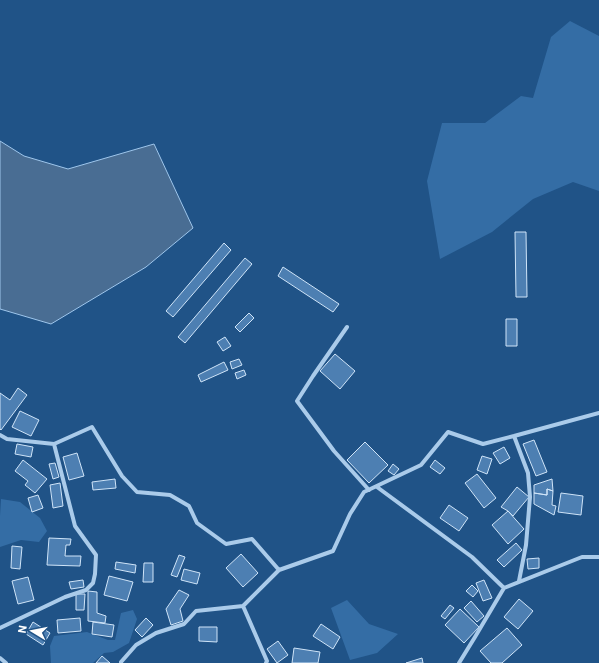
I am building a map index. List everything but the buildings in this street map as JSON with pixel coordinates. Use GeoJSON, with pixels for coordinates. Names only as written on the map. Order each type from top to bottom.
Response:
{"type":"FeatureCollection","features":[{"type":"Feature","properties":{"kind":"street"},"geometry":{"type":"LineString","coordinates":[[347,327],[297,401],[334,451],[369,490]]}},
{"type":"Feature","properties":{"kind":"street"},"geometry":{"type":"LineString","coordinates":[[121,663],[136,645],[156,633],[184,624],[196,611],[243,606],[280,570],[333,551],[350,514],[364,492],[421,465],[448,432],[483,444],[599,413]]}},
{"type":"Feature","properties":{"kind":"street"},"geometry":{"type":"LineString","coordinates":[[0,435],[6,439],[54,444],[92,427],[122,476],[137,492],[170,495],[189,506],[197,524],[226,544],[252,539],[280,570]]}},
{"type":"Feature","properties":{"kind":"street"},"geometry":{"type":"LineString","coordinates":[[514,436],[528,473],[530,497],[526,545],[519,581]]}},
{"type":"Feature","properties":{"kind":"street"},"geometry":{"type":"LineString","coordinates":[[0,628],[65,597],[86,590],[93,584],[96,555],[75,526],[54,444]]}},
{"type":"Feature","properties":{"kind":"street"},"geometry":{"type":"LineString","coordinates":[[377,486],[472,557],[504,588]]}},
{"type":"Feature","properties":{"kind":"street"},"geometry":{"type":"LineString","coordinates":[[459,663],[504,588],[582,557],[599,557]]}},
{"type":"Feature","properties":{"kind":"street"},"geometry":{"type":"LineString","coordinates":[[243,606],[267,662],[266,663]]}},
{"type":"Feature","properties":{"kind":"street"},"geometry":{"type":"LineString","coordinates":[[0,658],[6,663]]}},
{"type":"Feature","properties":{"kind":"shaded area"},"geometry":{"type":"Polygon","coordinates":[[[570,21],[599,36],[599,191],[573,182],[533,199],[492,232],[440,259],[427,181],[442,123],[485,123],[521,96],[533,98],[551,37],[570,21]]]}},
{"type":"Feature","properties":{"kind":"shaded area"},"geometry":{"type":"Polygon","coordinates":[[[0,141],[24,156],[68,169],[154,144],[193,228],[146,267],[51,324],[0,309],[0,141]]]}},
{"type":"Feature","properties":{"kind":"shaded area"},"geometry":{"type":"Polygon","coordinates":[[[1,499],[20,502],[40,518],[47,531],[39,542],[21,540],[0,547],[1,499]]]}},
{"type":"Feature","properties":{"kind":"shaded area"},"geometry":{"type":"Polygon","coordinates":[[[347,600],[369,624],[398,634],[377,653],[350,660],[331,608],[347,600]]]}},
{"type":"Feature","properties":{"kind":"shaded area"},"geometry":{"type":"Polygon","coordinates":[[[133,610],[137,619],[129,643],[113,652],[104,653],[93,663],[51,663],[50,646],[54,636],[87,632],[108,640],[115,640],[121,613],[133,610]]]}}]}
